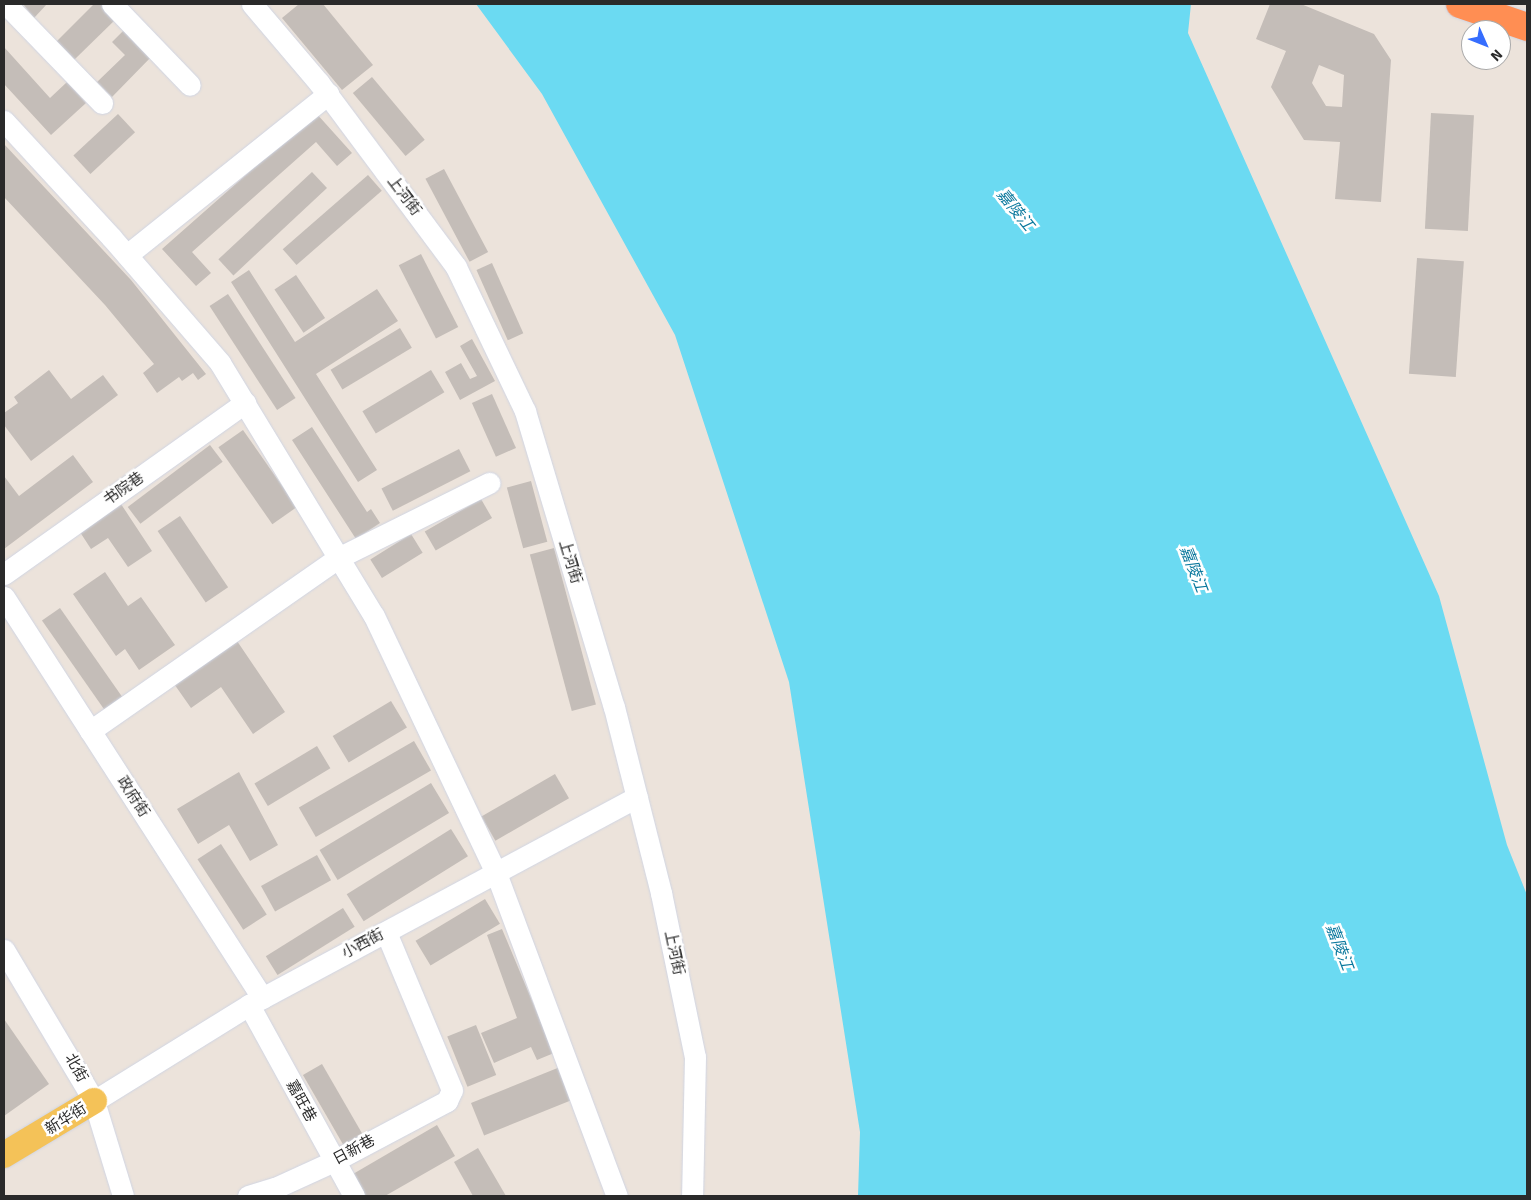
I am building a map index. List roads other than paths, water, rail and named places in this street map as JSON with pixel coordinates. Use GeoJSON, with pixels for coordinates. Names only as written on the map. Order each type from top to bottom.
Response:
{"type":"FeatureCollection","features":[{"type":"Feature","properties":{"kind":"highway"},"geometry":{"type":"LineString","coordinates":[[1460,4],[1527,27]]}},
{"type":"Feature","properties":{"kind":"main road","name":"新华街"},"geometry":{"type":"LineString","coordinates":[[4,1136],[60,1105],[94,1101]]}},
{"type":"Feature","properties":{"kind":"main road","name":"新华街"},"geometry":{"type":"LineString","coordinates":[[4,1155],[94,1101]]}},
{"type":"Feature","properties":{"kind":"street"},"geometry":{"type":"LineString","coordinates":[[6,4],[102,103]]}},
{"type":"Feature","properties":{"kind":"street"},"geometry":{"type":"LineString","coordinates":[[112,4],[190,85]]}},
{"type":"Feature","properties":{"kind":"street","name":"上河街"},"geometry":{"type":"LineString","coordinates":[[252,4],[328,94],[456,267],[525,411],[614,707],[661,893],[695,1057],[692,1196]]}},
{"type":"Feature","properties":{"kind":"street"},"geometry":{"type":"LineString","coordinates":[[127,255],[328,94]]}},
{"type":"Feature","properties":{"kind":"street"},"geometry":{"type":"LineString","coordinates":[[4,121],[127,255],[220,363],[374,616],[496,873],[617,1196]]}},
{"type":"Feature","properties":{"kind":"street","name":"书院巷"},"geometry":{"type":"LineString","coordinates":[[4,574],[244,403]]}},
{"type":"Feature","properties":{"kind":"street"},"geometry":{"type":"LineString","coordinates":[[90,731],[338,558],[489,483]]}},
{"type":"Feature","properties":{"kind":"street","name":"政府街"},"geometry":{"type":"LineString","coordinates":[[4,597],[90,731],[256,1002]]}},
{"type":"Feature","properties":{"kind":"street","name":"小西街"},"geometry":{"type":"LineString","coordinates":[[94,1101],[256,1002],[637,798]]}},
{"type":"Feature","properties":{"kind":"street","name":"日新巷"},"geometry":{"type":"LineString","coordinates":[[248,1196],[277,1192],[447,1101],[452,1090],[386,932]]}},
{"type":"Feature","properties":{"kind":"street","name":"北街"},"geometry":{"type":"LineString","coordinates":[[4,950],[94,1101],[123,1196]]}},
{"type":"Feature","properties":{"kind":"street","name":"嘉旺巷"},"geometry":{"type":"LineString","coordinates":[[256,1002],[334,1161],[354,1196]]}},
{"type":"Feature","properties":{"kind":"water","name":"嘉陵江"},"geometry":{"type":"Polygon","coordinates":[[[476,4],[1191,4],[1188,33],[1439,596],[1507,845],[1527,895],[1527,1196],[858,1196],[860,1132],[789,682],[675,335],[542,94],[476,4]]]}}]}
